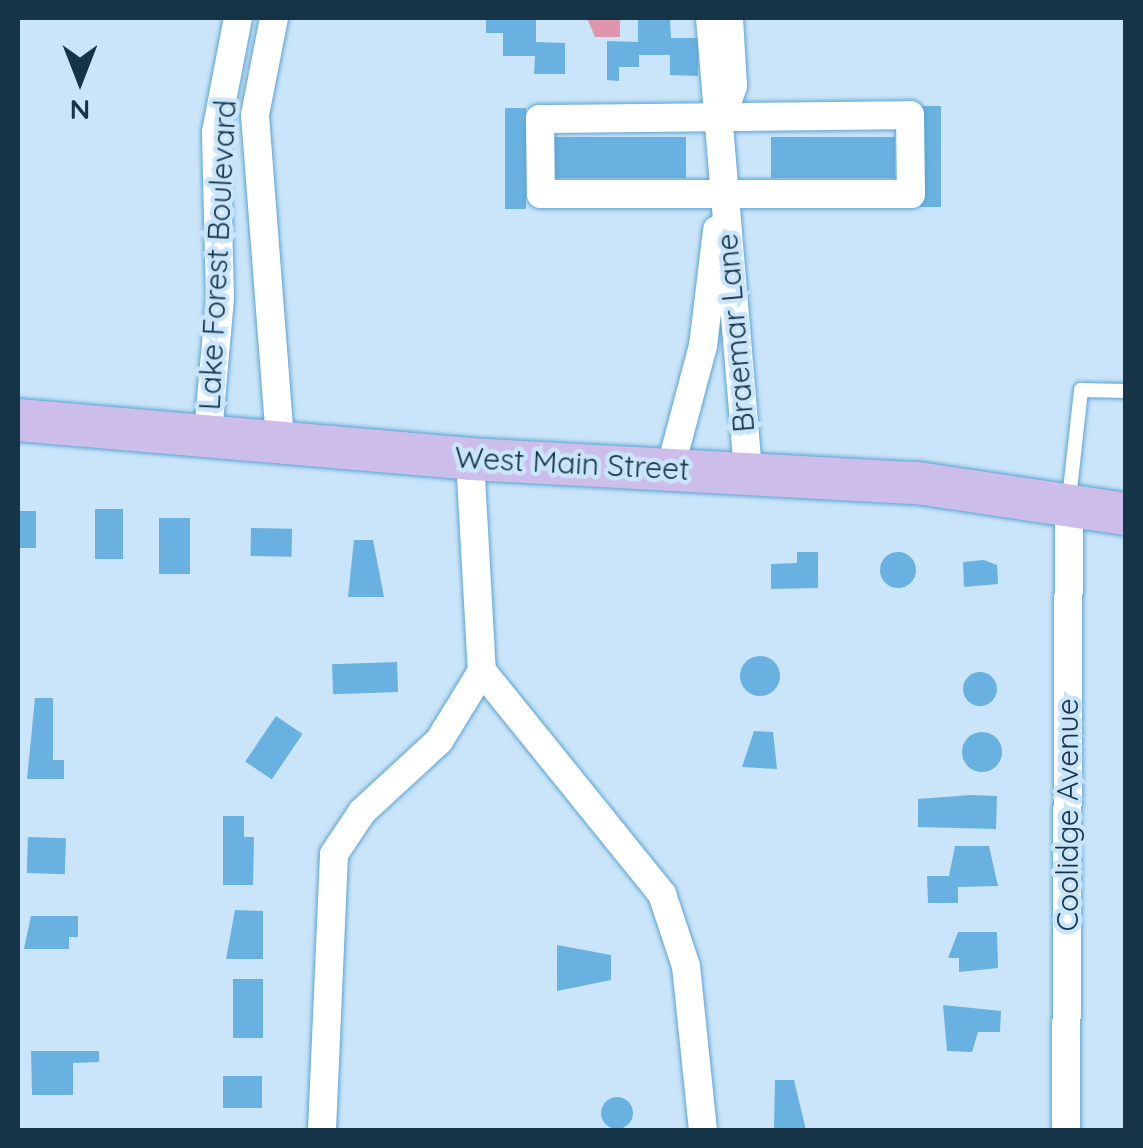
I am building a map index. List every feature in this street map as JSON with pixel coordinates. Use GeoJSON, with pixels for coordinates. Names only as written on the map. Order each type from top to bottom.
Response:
{"type":"FeatureCollection","features":[{"type":"Feature","properties":{"kind":"main road","name":"West Main Street"},"geometry":{"type":"LineString","coordinates":[[18,420],[280,438],[470,460],[748,471],[1069,500],[1126,514]]}},
{"type":"Feature","properties":{"kind":"street","name":"Lake Forest Boulevard"},"geometry":{"type":"LineString","coordinates":[[208,433],[220,298],[216,132],[238,18]]}},
{"type":"Feature","properties":{"kind":"street","name":"Lake Forest Boulevard"},"geometry":{"type":"LineString","coordinates":[[274,18],[255,114],[280,438]]}},
{"type":"Feature","properties":{"kind":"street","name":"Braemar Lane"},"geometry":{"type":"LineString","coordinates":[[710,18],[723,116],[723,194],[748,471]]}},
{"type":"Feature","properties":{"kind":"street","name":"Braemar Lane"},"geometry":{"type":"LineString","coordinates":[[723,116],[733,86],[729,18]]}},
{"type":"Feature","properties":{"kind":"street"},"geometry":{"type":"LineString","coordinates":[[723,116],[910,116],[912,194],[542,194],[540,119],[723,116]]}},
{"type":"Feature","properties":{"kind":"street","name":"Braemar Lane"},"geometry":{"type":"LineString","coordinates":[[671,466],[703,346],[723,194]]}},
{"type":"Feature","properties":{"kind":"street"},"geometry":{"type":"LineString","coordinates":[[322,1130],[334,854],[362,812],[439,741],[482,671],[470,460]]}},
{"type":"Feature","properties":{"kind":"street","name":"Coolidge Avenue"},"geometry":{"type":"LineString","coordinates":[[1066,1130],[1069,500]]}},
{"type":"Feature","properties":{"kind":"street"},"geometry":{"type":"LineString","coordinates":[[482,671],[662,894],[688,981],[703,1130]]}},
{"type":"Feature","properties":{"kind":"lane"},"geometry":{"type":"LineString","coordinates":[[1069,500],[1081,390],[1126,390]]}},
{"type":"Feature","properties":{"kind":"shaded area"},"geometry":{"type":"Polygon","coordinates":[[[587,18],[620,18],[620,37],[595,37],[587,18]]]}},
{"type":"Feature","properties":{"kind":"building"},"geometry":{"type":"Polygon","coordinates":[[[486,18],[536,18],[536,42],[565,43],[565,74],[534,74],[535,56],[503,56],[503,33],[486,33],[486,18]]]}},
{"type":"Feature","properties":{"kind":"building"},"geometry":{"type":"Polygon","coordinates":[[[638,18],[670,18],[671,38],[699,38],[698,76],[670,75],[670,55],[639,55],[639,67],[619,67],[619,81],[607,80],[607,41],[638,42],[638,18]]]}},
{"type":"Feature","properties":{"kind":"building"},"geometry":{"type":"Polygon","coordinates":[[[920,106],[941,106],[941,207],[920,207],[920,106]]]}},
{"type":"Feature","properties":{"kind":"building"},"geometry":{"type":"Polygon","coordinates":[[[505,108],[526,108],[526,209],[505,209],[505,108]]]}},
{"type":"Feature","properties":{"kind":"building"},"geometry":{"type":"Polygon","coordinates":[[[553,137],[686,137],[686,178],[553,178],[553,137]]]}},
{"type":"Feature","properties":{"kind":"building"},"geometry":{"type":"Polygon","coordinates":[[[771,137],[895,137],[895,178],[771,178],[771,137]]]}},
{"type":"Feature","properties":{"kind":"building"},"geometry":{"type":"Polygon","coordinates":[[[95,509],[123,509],[123,559],[95,559],[95,509]]]}},
{"type":"Feature","properties":{"kind":"building"},"geometry":{"type":"Polygon","coordinates":[[[18,511],[36,511],[36,548],[18,548],[18,511]]]}},
{"type":"Feature","properties":{"kind":"building"},"geometry":{"type":"Polygon","coordinates":[[[159,518],[190,518],[190,574],[159,574],[159,518]]]}},
{"type":"Feature","properties":{"kind":"building"},"geometry":{"type":"Polygon","coordinates":[[[251,528],[292,529],[292,557],[251,556],[251,528]]]}},
{"type":"Feature","properties":{"kind":"building"},"geometry":{"type":"Polygon","coordinates":[[[354,540],[373,540],[384,597],[348,597],[354,540]]]}},
{"type":"Feature","properties":{"kind":"building"},"geometry":{"type":"Polygon","coordinates":[[[797,552],[818,552],[818,588],[771,589],[771,564],[797,563],[797,552]]]}},
{"type":"Feature","properties":{"kind":"building"},"geometry":{"type":"Polygon","coordinates":[[[898,552],[911,557],[916,570],[911,583],[898,588],[885,583],[880,570],[885,557],[898,552]]]}},
{"type":"Feature","properties":{"kind":"building"},"geometry":{"type":"Polygon","coordinates":[[[984,560],[997,565],[998,584],[964,587],[963,562],[984,560]]]}},
{"type":"Feature","properties":{"kind":"building"},"geometry":{"type":"Polygon","coordinates":[[[760,656],[774,662],[780,676],[774,690],[760,696],[746,690],[740,676],[746,662],[760,656]]]}},
{"type":"Feature","properties":{"kind":"building"},"geometry":{"type":"Polygon","coordinates":[[[397,662],[398,692],[333,694],[332,664],[397,662]]]}},
{"type":"Feature","properties":{"kind":"building"},"geometry":{"type":"Polygon","coordinates":[[[980,672],[992,677],[997,689],[992,701],[980,706],[968,701],[963,689],[968,677],[980,672]]]}},
{"type":"Feature","properties":{"kind":"building"},"geometry":{"type":"Polygon","coordinates":[[[35,698],[53,698],[53,760],[64,760],[64,779],[27,779],[35,698]]]}},
{"type":"Feature","properties":{"kind":"building"},"geometry":{"type":"Polygon","coordinates":[[[276,716],[303,734],[272,779],[245,762],[276,716]]]}},
{"type":"Feature","properties":{"kind":"building"},"geometry":{"type":"Polygon","coordinates":[[[754,731],[773,732],[777,769],[742,767],[754,731]]]}},
{"type":"Feature","properties":{"kind":"building"},"geometry":{"type":"Polygon","coordinates":[[[982,732],[996,738],[1002,752],[996,766],[982,772],[968,766],[962,752],[968,738],[982,732]]]}},
{"type":"Feature","properties":{"kind":"building"},"geometry":{"type":"Polygon","coordinates":[[[997,796],[996,829],[918,827],[918,799],[997,796]]]}},
{"type":"Feature","properties":{"kind":"building"},"geometry":{"type":"Polygon","coordinates":[[[223,816],[244,816],[244,837],[254,837],[253,885],[223,885],[223,816]]]}},
{"type":"Feature","properties":{"kind":"building"},"geometry":{"type":"Polygon","coordinates":[[[28,837],[66,838],[65,874],[27,873],[28,837]]]}},
{"type":"Feature","properties":{"kind":"building"},"geometry":{"type":"Polygon","coordinates":[[[955,846],[989,846],[998,886],[958,887],[958,903],[928,903],[927,876],[949,876],[955,846]]]}},
{"type":"Feature","properties":{"kind":"building"},"geometry":{"type":"Polygon","coordinates":[[[235,910],[263,911],[263,959],[226,959],[235,910]]]}},
{"type":"Feature","properties":{"kind":"building"},"geometry":{"type":"Polygon","coordinates":[[[31,916],[78,916],[78,937],[69,937],[69,949],[24,949],[31,916]]]}},
{"type":"Feature","properties":{"kind":"building"},"geometry":{"type":"Polygon","coordinates":[[[958,932],[997,932],[998,968],[959,972],[959,958],[948,958],[958,932]]]}},
{"type":"Feature","properties":{"kind":"building"},"geometry":{"type":"Polygon","coordinates":[[[557,945],[611,955],[611,980],[557,991],[557,945]]]}},
{"type":"Feature","properties":{"kind":"building"},"geometry":{"type":"Polygon","coordinates":[[[233,979],[263,979],[263,1038],[233,1038],[233,979]]]}},
{"type":"Feature","properties":{"kind":"building"},"geometry":{"type":"Polygon","coordinates":[[[943,1005],[1001,1011],[1000,1032],[978,1032],[972,1052],[947,1051],[943,1005]]]}},
{"type":"Feature","properties":{"kind":"building"},"geometry":{"type":"Polygon","coordinates":[[[31,1051],[99,1051],[99,1062],[73,1063],[73,1095],[32,1095],[31,1051]]]}},
{"type":"Feature","properties":{"kind":"building"},"geometry":{"type":"Polygon","coordinates":[[[223,1076],[262,1076],[262,1108],[223,1108],[223,1076]]]}},
{"type":"Feature","properties":{"kind":"building"},"geometry":{"type":"Polygon","coordinates":[[[775,1080],[794,1080],[806,1130],[774,1130],[775,1080]]]}},
{"type":"Feature","properties":{"kind":"building"},"geometry":{"type":"Polygon","coordinates":[[[617,1097],[628,1102],[633,1113],[628,1124],[617,1129],[606,1124],[601,1113],[606,1102],[617,1097]]]}}]}
